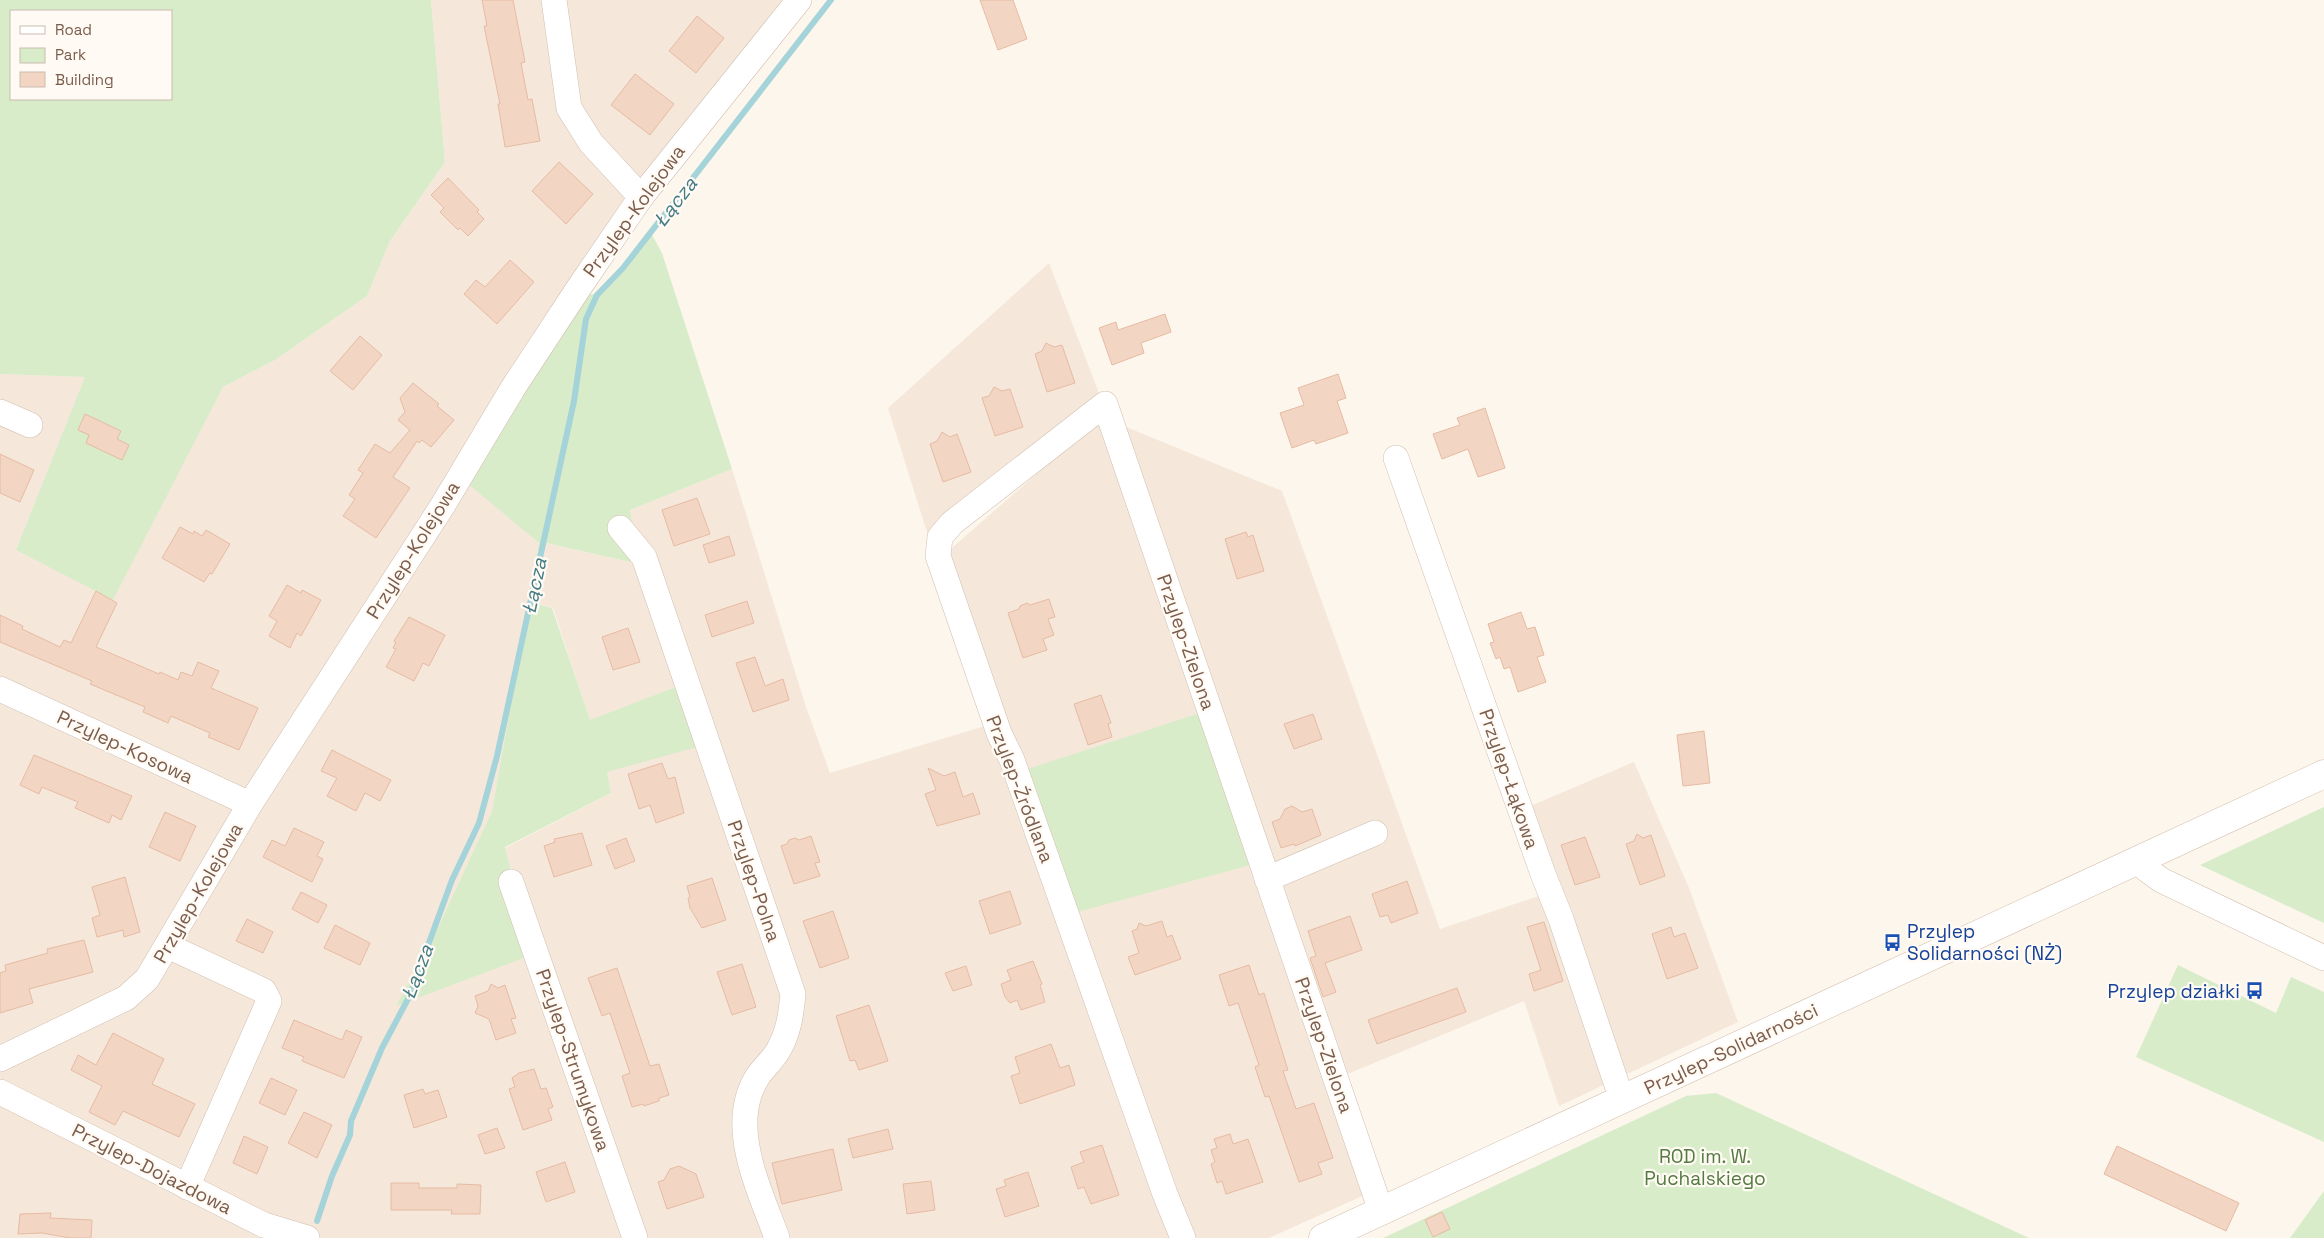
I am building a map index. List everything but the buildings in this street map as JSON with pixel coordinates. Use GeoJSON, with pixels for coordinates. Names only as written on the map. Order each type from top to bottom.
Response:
{"type":"FeatureCollection","features":[{"type":"Feature","properties":{"kind":"main road","name":"Przylep-Solidarności"},"geometry":{"type":"LineString","coordinates":[[1323,1238],[2324,774]]}},
{"type":"Feature","properties":{"kind":"street"},"geometry":{"type":"LineString","coordinates":[[554,0],[569,108],[591,143],[641,197]]}},
{"type":"Feature","properties":{"kind":"street","name":"Przylep-Kolejowa"},"geometry":{"type":"LineString","coordinates":[[0,1059],[126,998],[147,979],[250,804],[438,513],[513,388],[641,197],[799,0]]}},
{"type":"Feature","properties":{"kind":"street","name":"Przylep-Zielona"},"geometry":{"type":"LineString","coordinates":[[1105,404],[1381,1211]]}},
{"type":"Feature","properties":{"kind":"street","name":"Przylep-Źródlana"},"geometry":{"type":"LineString","coordinates":[[1105,404],[952,522],[940,537],[938,556],[999,733],[1012,760],[1165,1194],[1177,1237]]}},
{"type":"Feature","properties":{"kind":"street"},"geometry":{"type":"LineString","coordinates":[[0,412],[30,425]]}},
{"type":"Feature","properties":{"kind":"street","name":"Przylep-Łąkowa"},"geometry":{"type":"LineString","coordinates":[[1396,458],[1543,874],[1561,919],[1622,1100]]}},
{"type":"Feature","properties":{"kind":"street","name":"Przylep-Polna"},"geometry":{"type":"LineString","coordinates":[[620,528],[644,557],[793,994],[791,1023],[779,1050],[757,1078],[747,1106],[745,1134],[751,1162],[777,1238]]}},
{"type":"Feature","properties":{"kind":"street","name":"Przylep-Kosowa"},"geometry":{"type":"LineString","coordinates":[[0,689],[250,804]]}},
{"type":"Feature","properties":{"kind":"street"},"geometry":{"type":"LineString","coordinates":[[1267,879],[1375,833]]}},
{"type":"Feature","properties":{"kind":"street"},"geometry":{"type":"LineString","coordinates":[[2139,860],[2161,880],[2324,958]]}},
{"type":"Feature","properties":{"kind":"street","name":"Przylep-Strumykowa"},"geometry":{"type":"LineString","coordinates":[[511,882],[635,1238]]}},
{"type":"Feature","properties":{"kind":"street"},"geometry":{"type":"LineString","coordinates":[[168,946],[264,991],[269,1000],[186,1186]]}},
{"type":"Feature","properties":{"kind":"street","name":"Przylep-Dojazdowa"},"geometry":{"type":"LineString","coordinates":[[0,1092],[264,1226],[307,1238]]}},
{"type":"Feature","properties":{"kind":"shaded area"},"geometry":{"type":"Polygon","coordinates":[[[431,0],[793,0],[688,125],[462,478],[539,543],[492,811],[435,934],[397,1005],[532,955],[505,848],[611,793],[607,772],[686,683],[590,721],[553,608],[530,602],[545,543],[639,564],[630,510],[732,469],[806,707],[830,773],[1001,721],[946,553],[1102,417],[1282,491],[1440,929],[1551,892],[1521,810],[1634,762],[1689,888],[1738,1022],[1559,1106],[1524,1001],[1338,1078],[1380,1188],[1269,1238],[0,1238],[0,374],[86,377],[16,550],[171,484],[223,387],[275,360],[367,296],[390,241],[445,162],[431,0]]]}},
{"type":"Feature","properties":{"kind":"shaded area"},"geometry":{"type":"Polygon","coordinates":[[[1049,263],[1104,406],[931,545],[888,408],[1049,263]]]}},
{"type":"Feature","properties":{"kind":"green space"},"geometry":{"type":"Polygon","coordinates":[[[0,0],[431,0],[445,162],[390,241],[367,296],[275,360],[223,387],[113,600],[16,550],[85,377],[0,374],[0,0]]]}},
{"type":"Feature","properties":{"kind":"green space"},"geometry":{"type":"Polygon","coordinates":[[[651,233],[662,253],[732,469],[630,510],[639,564],[546,543],[530,602],[552,608],[590,720],[686,683],[708,744],[607,772],[611,793],[505,847],[532,955],[396,1006],[435,934],[492,811],[539,543],[461,478],[580,294],[598,294],[651,233]],[[578,387],[546,526],[546,539],[578,387]]]}},
{"type":"Feature","properties":{"kind":"green space"},"geometry":{"type":"Polygon","coordinates":[[[1206,711],[1254,864],[1063,916],[1012,774],[1206,711]]]}},
{"type":"Feature","properties":{"kind":"green space"},"geometry":{"type":"Polygon","coordinates":[[[2324,807],[2324,923],[2200,865],[2324,807]]]}},
{"type":"Feature","properties":{"kind":"green space"},"geometry":{"type":"Polygon","coordinates":[[[2178,965],[2276,1013],[2291,977],[2324,992],[2324,1142],[2136,1057],[2178,965]]]}},
{"type":"Feature","properties":{"kind":"green space","name":"ROD im. W. Puchalskiego"},"geometry":{"type":"Polygon","coordinates":[[[1716,1093],[2029,1238],[1383,1238],[1686,1096],[1716,1093]]]}},
{"type":"Feature","properties":{"kind":"green space"},"geometry":{"type":"Polygon","coordinates":[[[2324,1191],[2324,1238],[2290,1238],[2324,1191]]]}},
{"type":"Feature","properties":{"kind":"waterway","name":"Łącza"},"geometry":{"type":"LineString","coordinates":[[317,1221],[332,1176],[350,1135],[351,1121],[382,1048],[409,997],[452,880],[479,823],[497,756],[574,401],[586,319],[597,295],[623,268],[831,0]]}},
{"type":"Feature","properties":{"kind":"place","name":"Przylep Solidarności (NŻ)"},"geometry":{"type":"Point","coordinates":[1893,942]}},
{"type":"Feature","properties":{"kind":"place","name":"Przylep działki"},"geometry":{"type":"Point","coordinates":[2254,991]}}]}
